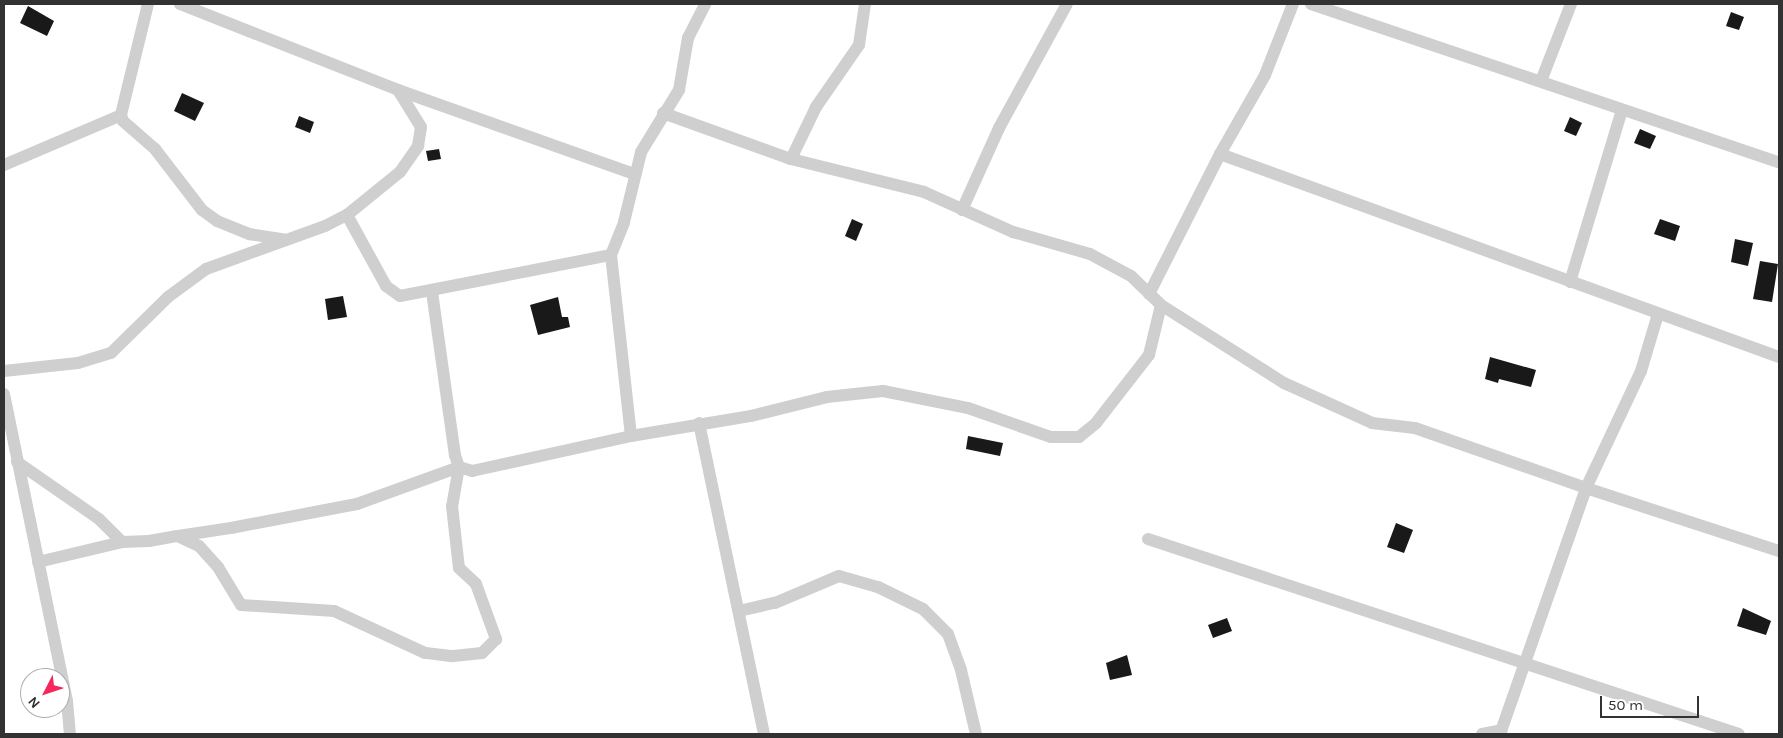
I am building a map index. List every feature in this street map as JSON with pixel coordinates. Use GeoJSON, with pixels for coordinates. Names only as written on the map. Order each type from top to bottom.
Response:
{"type":"FeatureCollection","features":[{"type":"Feature","properties":{"kind":"street"},"geometry":{"type":"LineString","coordinates":[[148,4],[130,86],[121,115],[126,126],[155,149],[202,210],[216,221],[249,234],[289,240]]}},
{"type":"Feature","properties":{"kind":"street"},"geometry":{"type":"LineString","coordinates":[[180,4],[398,90],[634,174]]}},
{"type":"Feature","properties":{"kind":"street"},"geometry":{"type":"LineString","coordinates":[[631,436],[611,255],[624,222],[634,174],[641,152],[663,113],[679,90],[688,38],[705,4]]}},
{"type":"Feature","properties":{"kind":"street"},"geometry":{"type":"LineString","coordinates":[[791,159],[816,107],[858,45],[865,4]]}},
{"type":"Feature","properties":{"kind":"street"},"geometry":{"type":"LineString","coordinates":[[962,210],[999,128],[1067,4]]}},
{"type":"Feature","properties":{"kind":"street"},"geometry":{"type":"LineString","coordinates":[[1149,294],[1220,154],[1265,74],[1293,4]]}},
{"type":"Feature","properties":{"kind":"street"},"geometry":{"type":"LineString","coordinates":[[1311,4],[1779,162]]}},
{"type":"Feature","properties":{"kind":"street"},"geometry":{"type":"LineString","coordinates":[[1541,81],[1571,4]]}},
{"type":"Feature","properties":{"kind":"street"},"geometry":{"type":"LineString","coordinates":[[4,371],[78,363],[111,353],[168,298],[206,269],[289,240],[347,214],[400,172],[418,146],[421,127],[398,90]]}},
{"type":"Feature","properties":{"kind":"street"},"geometry":{"type":"LineString","coordinates":[[1570,282],[1622,110]]}},
{"type":"Feature","properties":{"kind":"street"},"geometry":{"type":"LineString","coordinates":[[663,113],[791,159],[924,192],[1013,232],[1090,254],[1131,276],[1161,305],[1284,383],[1338,409],[1372,422],[1415,428],[1586,488],[1779,551]]}},
{"type":"Feature","properties":{"kind":"street"},"geometry":{"type":"LineString","coordinates":[[4,165],[121,115]]}},
{"type":"Feature","properties":{"kind":"street"},"geometry":{"type":"LineString","coordinates":[[1220,154],[1779,357]]}},
{"type":"Feature","properties":{"kind":"street"},"geometry":{"type":"LineString","coordinates":[[347,214],[386,286],[400,296],[432,292],[611,255]]}},
{"type":"Feature","properties":{"kind":"street"},"geometry":{"type":"LineString","coordinates":[[178,536],[199,546],[218,567],[241,605],[334,611],[426,653],[451,656],[482,653],[496,639],[476,584],[459,568],[452,506],[459,467],[455,454],[432,292]]}},
{"type":"Feature","properties":{"kind":"street"},"geometry":{"type":"LineString","coordinates":[[38,562],[122,542],[178,536],[357,504],[459,467],[472,471],[631,436],[699,423],[751,416],[827,397],[883,391],[968,408],[1051,437],[1079,437],[1096,423],[1149,355],[1161,305]]}},
{"type":"Feature","properties":{"kind":"street"},"geometry":{"type":"LineString","coordinates":[[1482,734],[1501,732],[1586,488],[1641,371],[1658,314]]}},
{"type":"Feature","properties":{"kind":"street"},"geometry":{"type":"LineString","coordinates":[[4,394],[66,701],[70,734]]}},
{"type":"Feature","properties":{"kind":"street"},"geometry":{"type":"LineString","coordinates":[[699,423],[764,734]]}},
{"type":"Feature","properties":{"kind":"street"},"geometry":{"type":"LineString","coordinates":[[18,462],[99,519],[122,542]]}},
{"type":"Feature","properties":{"kind":"street"},"geometry":{"type":"LineString","coordinates":[[1148,539],[1739,734]]}},
{"type":"Feature","properties":{"kind":"street"},"geometry":{"type":"LineString","coordinates":[[738,611],[775,603],[839,576],[878,587],[923,609],[948,634],[961,670],[976,734]]}},
{"type":"Feature","properties":{"kind":"building"},"geometry":{"type":"Polygon","coordinates":[[[28,6],[54,21],[47,36],[20,23],[28,6]]]}},
{"type":"Feature","properties":{"kind":"building"},"geometry":{"type":"Polygon","coordinates":[[[1731,12],[1744,17],[1739,30],[1726,26],[1731,12]]]}},
{"type":"Feature","properties":{"kind":"building"},"geometry":{"type":"Polygon","coordinates":[[[182,93],[204,103],[195,121],[174,111],[182,93]]]}},
{"type":"Feature","properties":{"kind":"building"},"geometry":{"type":"Polygon","coordinates":[[[299,116],[314,122],[310,133],[295,127],[299,116]]]}},
{"type":"Feature","properties":{"kind":"building"},"geometry":{"type":"Polygon","coordinates":[[[1570,117],[1582,123],[1576,136],[1564,131],[1570,117]]]}},
{"type":"Feature","properties":{"kind":"building"},"geometry":{"type":"Polygon","coordinates":[[[1640,129],[1656,136],[1650,149],[1634,143],[1640,129]]]}},
{"type":"Feature","properties":{"kind":"building"},"geometry":{"type":"Polygon","coordinates":[[[439,149],[441,159],[428,161],[426,151],[439,149]]]}},
{"type":"Feature","properties":{"kind":"building"},"geometry":{"type":"Polygon","coordinates":[[[852,219],[863,224],[856,241],[845,236],[852,219]]]}},
{"type":"Feature","properties":{"kind":"building"},"geometry":{"type":"Polygon","coordinates":[[[1660,219],[1680,226],[1675,241],[1654,234],[1660,219]]]}},
{"type":"Feature","properties":{"kind":"building"},"geometry":{"type":"Polygon","coordinates":[[[1735,239],[1753,243],[1748,266],[1731,262],[1735,239]]]}},
{"type":"Feature","properties":{"kind":"building"},"geometry":{"type":"Polygon","coordinates":[[[1760,261],[1778,264],[1772,302],[1753,299],[1760,261]]]}},
{"type":"Feature","properties":{"kind":"building"},"geometry":{"type":"Polygon","coordinates":[[[343,296],[347,317],[328,320],[325,299],[343,296]]]}},
{"type":"Feature","properties":{"kind":"building"},"geometry":{"type":"Polygon","coordinates":[[[558,297],[562,317],[568,317],[570,327],[538,335],[530,305],[558,297]]]}},
{"type":"Feature","properties":{"kind":"building"},"geometry":{"type":"Polygon","coordinates":[[[1490,357],[1536,370],[1531,387],[1499,379],[1498,383],[1485,379],[1490,357]]]}},
{"type":"Feature","properties":{"kind":"building"},"geometry":{"type":"Polygon","coordinates":[[[968,436],[1003,443],[1000,456],[966,449],[968,436]]]}},
{"type":"Feature","properties":{"kind":"building"},"geometry":{"type":"Polygon","coordinates":[[[1396,523],[1413,530],[1404,553],[1387,547],[1396,523]]]}},
{"type":"Feature","properties":{"kind":"building"},"geometry":{"type":"Polygon","coordinates":[[[1743,608],[1771,621],[1766,635],[1737,626],[1743,608]]]}},
{"type":"Feature","properties":{"kind":"building"},"geometry":{"type":"Polygon","coordinates":[[[1227,618],[1232,631],[1213,638],[1208,625],[1227,618]]]}},
{"type":"Feature","properties":{"kind":"building"},"geometry":{"type":"Polygon","coordinates":[[[1127,655],[1132,675],[1110,680],[1106,663],[1127,655]]]}}]}
